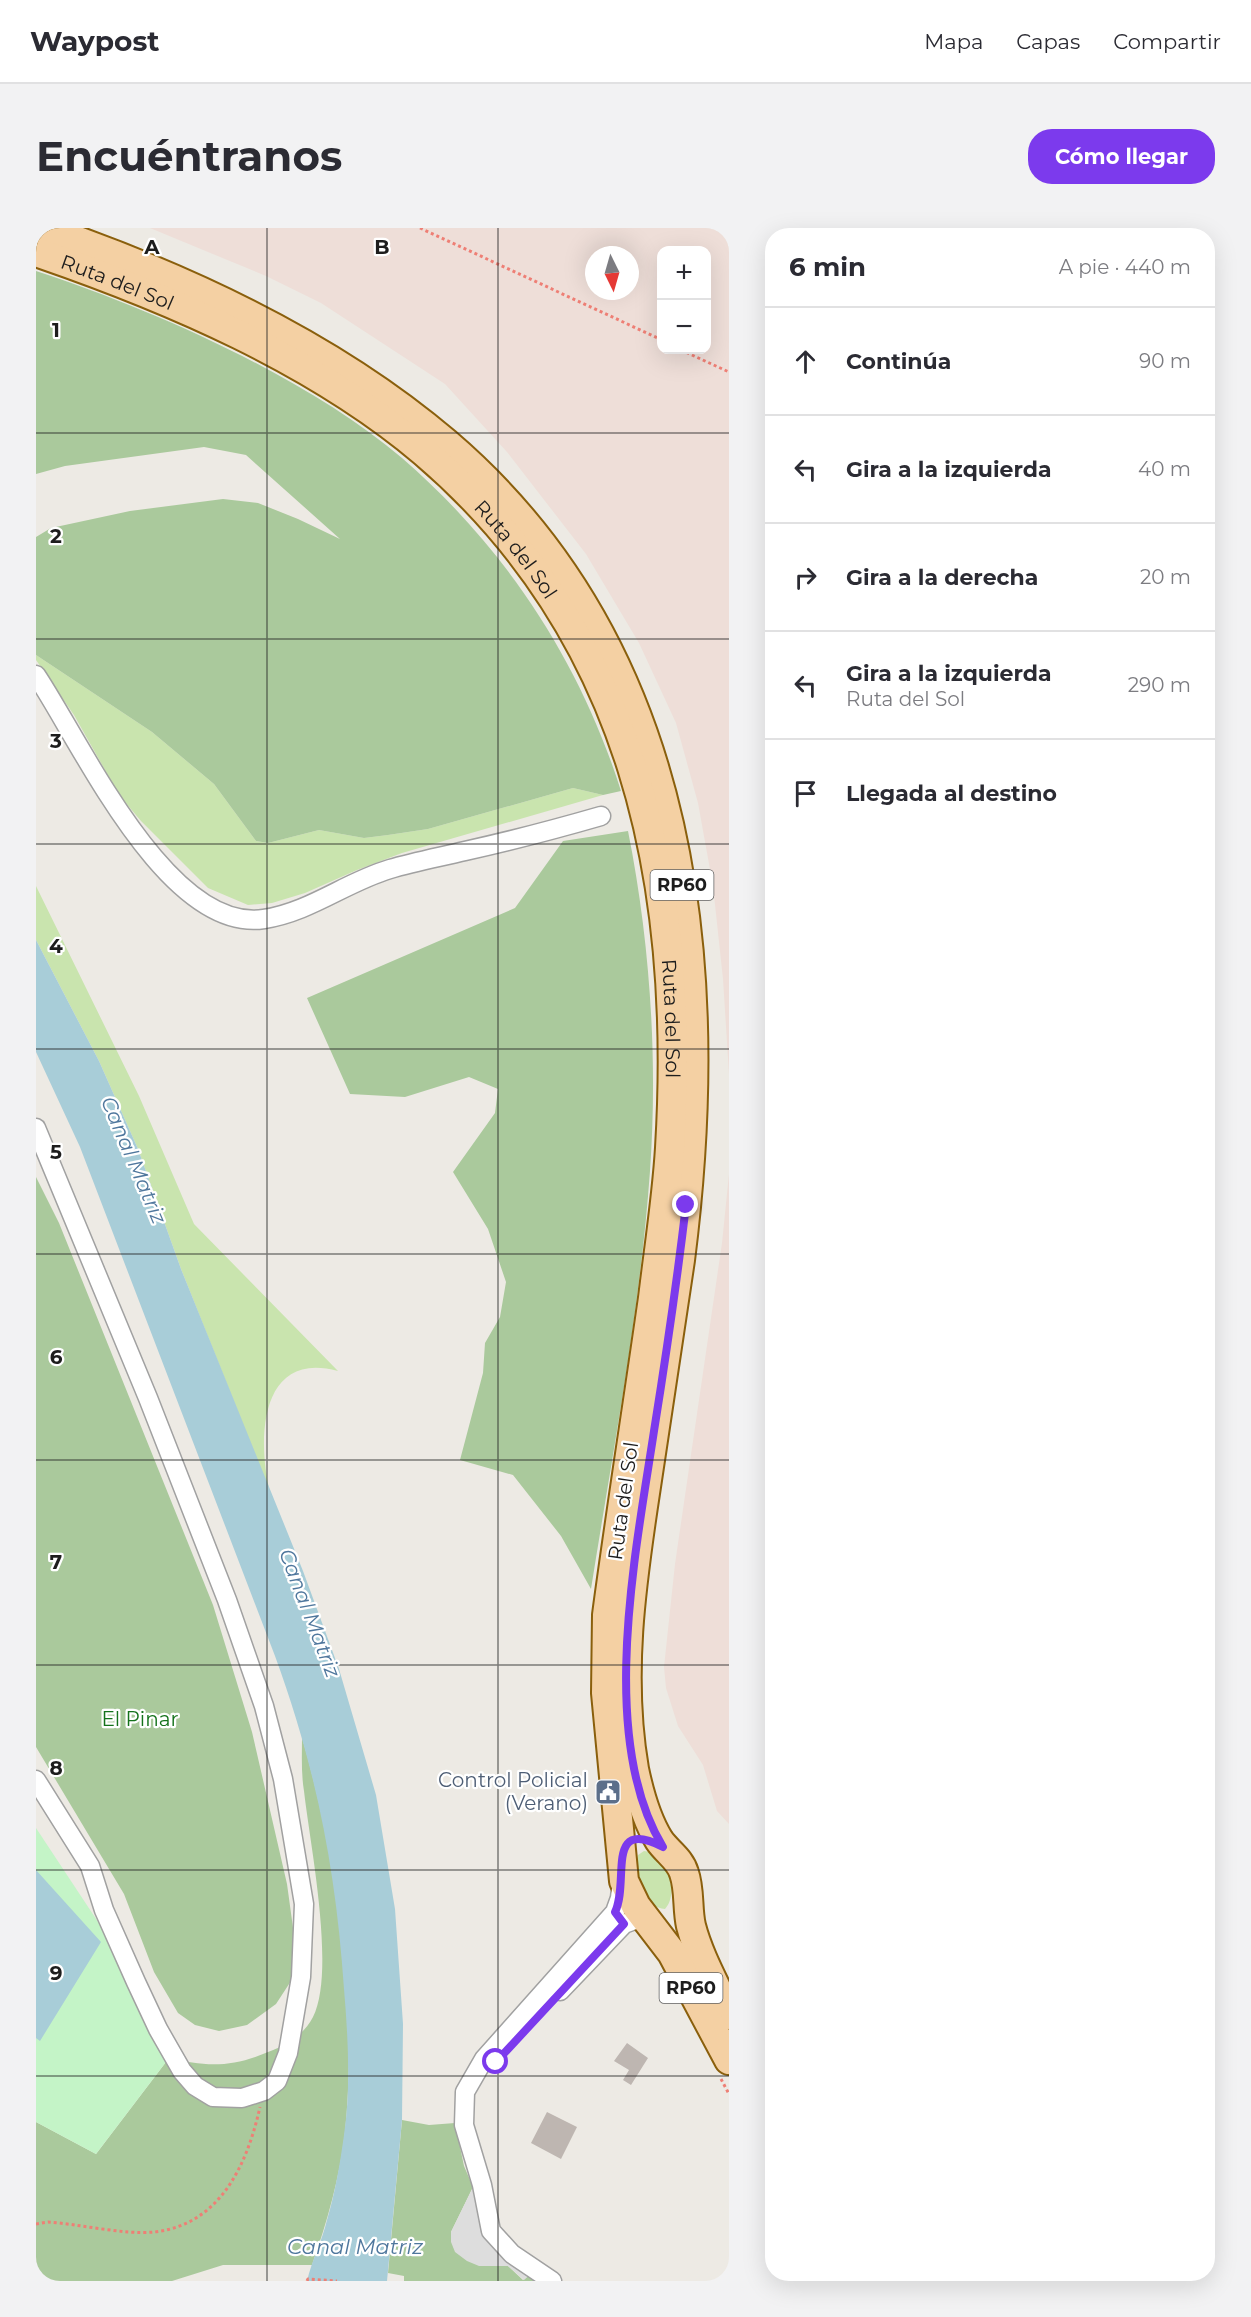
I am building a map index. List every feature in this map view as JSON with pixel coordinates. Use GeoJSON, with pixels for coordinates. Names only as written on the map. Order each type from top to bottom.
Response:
{"type":"FeatureCollection","features":[{"type":"Feature","properties":{"kind":"main road","name":"Ruta del Sol"},"geometry":{"type":"LineString","coordinates":[[41,228],[143,266],[261,322],[368,386],[435,434],[508,505],[570,583],[611,653],[637,712],[662,789],[684,894],[695,1073],[686,1205],[639,1533],[626,1643],[628,1720],[634,1769],[647,1816],[663,1847],[680,1863],[688,1889],[690,1923],[695,1939],[729,2015]]}},
{"type":"Feature","properties":{"kind":"main road","name":"Ruta del Sol"},"geometry":{"type":"LineString","coordinates":[[36,252],[158,299],[254,343],[355,401],[423,452],[499,528],[539,576],[589,659],[621,730],[641,793],[657,868],[669,978],[672,1051],[670,1151],[664,1210],[605,1636],[606,1693],[622,1863],[629,1893],[672,1953],[724,2067]]}},
{"type":"Feature","properties":{"kind":"main road"},"geometry":{"type":"LineString","coordinates":[[622,1863],[626,1844],[635,1838],[650,1840],[663,1847]]}},
{"type":"Feature","properties":{"kind":"main road"},"geometry":{"type":"LineString","coordinates":[[647,1918],[662,1920],[672,1916],[684,1904],[688,1889]]}},
{"type":"Feature","properties":{"kind":"street"},"geometry":{"type":"LineString","coordinates":[[36,675],[128,826],[181,885],[207,906],[236,917],[261,920],[289,914],[388,869],[537,834],[601,816]]}},
{"type":"Feature","properties":{"kind":"street"},"geometry":{"type":"LineString","coordinates":[[36,1128],[151,1406],[227,1600],[264,1706],[283,1779],[304,1904],[301,1977],[288,2053],[277,2081],[264,2091],[242,2098],[213,2097],[195,2086],[182,2071],[158,2029],[136,1982],[104,1910],[90,1866],[36,1780]]}},
{"type":"Feature","properties":{"kind":"street"},"geometry":{"type":"LineString","coordinates":[[552,2281],[512,2254],[491,2231],[482,2184],[464,2125],[465,2092],[476,2069],[598,1928],[615,1912],[620,1898],[622,1863]]}},
{"type":"Feature","properties":{"kind":"street"},"geometry":{"type":"LineString","coordinates":[[464,2125],[480,2088],[496,2062],[624,1924],[647,1918]]}},
{"type":"Feature","properties":{"kind":"path"},"geometry":{"type":"LineString","coordinates":[[420,228],[657,338]]}},
{"type":"Feature","properties":{"kind":"path"},"geometry":{"type":"LineString","coordinates":[[690,354],[729,372]]}},
{"type":"Feature","properties":{"kind":"path"},"geometry":{"type":"LineString","coordinates":[[724,2067],[729,2094]]}},
{"type":"Feature","properties":{"kind":"path"},"geometry":{"type":"LineString","coordinates":[[36,2224],[58,2223],[154,2232],[193,2222],[216,2203],[231,2184],[255,2130],[264,2091]]}},
{"type":"Feature","properties":{"kind":"path"},"geometry":{"type":"LineString","coordinates":[[307,2280],[337,2281]]}},
{"type":"Feature","properties":{"kind":"shaded area"},"geometry":{"type":"Polygon","coordinates":[[[150,228],[729,228],[729,1074],[723,979],[713,886],[698,803],[676,723],[639,643],[586,554],[507,452],[445,384],[321,303],[266,276],[150,228]]]}},
{"type":"Feature","properties":{"kind":"shaded area"},"geometry":{"type":"Polygon","coordinates":[[[729,1174],[729,1824],[717,1811],[703,1765],[678,1726],[666,1688],[664,1667],[675,1564],[722,1243],[729,1174]]]}},
{"type":"Feature","properties":{"kind":"shaded area"},"geometry":{"type":"Polygon","coordinates":[[[479,2175],[487,2219],[535,2270],[524,2280],[508,2266],[479,2266],[455,2252],[451,2242],[451,2232],[479,2175]]]}},
{"type":"Feature","properties":{"kind":"green space"},"geometry":{"type":"Polygon","coordinates":[[[36,271],[130,305],[228,349],[321,400],[364,428],[402,458],[474,529],[535,609],[584,697],[621,791],[603,795],[573,788],[428,829],[388,835],[364,838],[319,830],[268,843],[256,841],[214,784],[152,732],[36,655],[36,537],[51,528],[130,511],[223,499],[258,503],[340,539],[246,455],[204,447],[65,466],[36,474],[36,271]]]}},
{"type":"Feature","properties":{"kind":"green space"},"geometry":{"type":"Polygon","coordinates":[[[36,655],[152,732],[214,784],[256,841],[268,843],[319,830],[364,838],[388,835],[428,829],[573,788],[603,795],[402,853],[305,893],[272,903],[248,905],[208,888],[141,821],[119,795],[74,715],[36,660],[36,655]]]}},
{"type":"Feature","properties":{"kind":"green space"},"geometry":{"type":"Polygon","coordinates":[[[628,831],[642,915],[650,1000],[653,1086],[650,1171],[633,1328],[591,1589],[561,1536],[513,1475],[460,1460],[483,1373],[485,1343],[500,1317],[506,1282],[488,1229],[453,1172],[495,1113],[498,1089],[469,1077],[405,1097],[350,1094],[307,998],[515,908],[563,841],[628,831]]]}},
{"type":"Feature","properties":{"kind":"green space"},"geometry":{"type":"Polygon","coordinates":[[[36,886],[139,1096],[194,1224],[338,1371],[312,1368],[292,1373],[278,1386],[270,1404],[265,1426],[264,1448],[270,1492],[181,1269],[138,1149],[99,1061],[36,940],[36,886]]]}},
{"type":"Feature","properties":{"kind":"green space","name":"El Pinar"},"geometry":{"type":"Polygon","coordinates":[[[36,1177],[59,1223],[213,1605],[252,1732],[287,1884],[294,1935],[291,1981],[276,2004],[247,2025],[219,2031],[195,2025],[178,2013],[154,1972],[124,1894],[36,1747],[36,1177]]]}},
{"type":"Feature","properties":{"kind":"green space"},"geometry":{"type":"Polygon","coordinates":[[[302,1737],[325,1832],[334,1882],[342,1933],[349,2034],[343,2149],[332,2199],[312,2265],[223,2265],[172,2281],[36,2281],[36,2122],[96,2154],[169,2058],[193,2063],[216,2064],[251,2059],[291,2040],[304,2030],[313,2017],[319,1996],[322,1940],[316,1874],[303,1784],[302,1737]]]}},
{"type":"Feature","properties":{"kind":"green space"},"geometry":{"type":"Polygon","coordinates":[[[36,1828],[104,1931],[169,2058],[96,2154],[36,2122],[36,1828]]]}},
{"type":"Feature","properties":{"kind":"green space"},"geometry":{"type":"Polygon","coordinates":[[[644,1851],[659,1859],[669,1875],[671,1894],[665,1909],[651,1903],[641,1888],[637,1862],[638,1855],[644,1851]]]}},
{"type":"Feature","properties":{"kind":"green space"},"geometry":{"type":"Polygon","coordinates":[[[402,2120],[429,2125],[455,2123],[464,2166],[473,2187],[451,2232],[508,2266],[523,2280],[535,2270],[552,2281],[404,2281],[404,2276],[388,2273],[402,2120]]]}},
{"type":"Feature","properties":{"kind":"water","name":"Canal Matriz"},"geometry":{"type":"Polygon","coordinates":[[[36,940],[99,1061],[138,1149],[181,1269],[303,1571],[339,1669],[376,1795],[395,1909],[403,2024],[402,2120],[387,2281],[307,2281],[335,2189],[344,2135],[348,2081],[347,2025],[336,1903],[322,1820],[302,1739],[275,1656],[80,1147],[36,1052],[36,940]]]}},
{"type":"Feature","properties":{"kind":"water"},"geometry":{"type":"Polygon","coordinates":[[[36,1870],[101,1942],[40,2041],[36,2038],[36,1870]]]}},
{"type":"Feature","properties":{"kind":"building"},"geometry":{"type":"Polygon","coordinates":[[[627,2043],[648,2058],[631,2085],[623,2080],[629,2070],[614,2061],[627,2043]]]}},
{"type":"Feature","properties":{"kind":"building"},"geometry":{"type":"Polygon","coordinates":[[[547,2112],[577,2127],[561,2159],[531,2143],[547,2112]]]}},
{"type":"Feature","properties":{"kind":"place","name":"Control Policial (Verano)"},"geometry":{"type":"Point","coordinates":[608,1792]}},
{"type":"Feature","properties":{"kind":"route"},"geometry":{"type":"LineString","coordinates":[[496,2062],[566,1983],[624,1924],[615,1912],[620,1898],[621,1854],[626,1844],[635,1838],[643,1838],[663,1847],[647,1816],[634,1769],[628,1720],[626,1643],[627,1620],[686,1205]]}}]}
